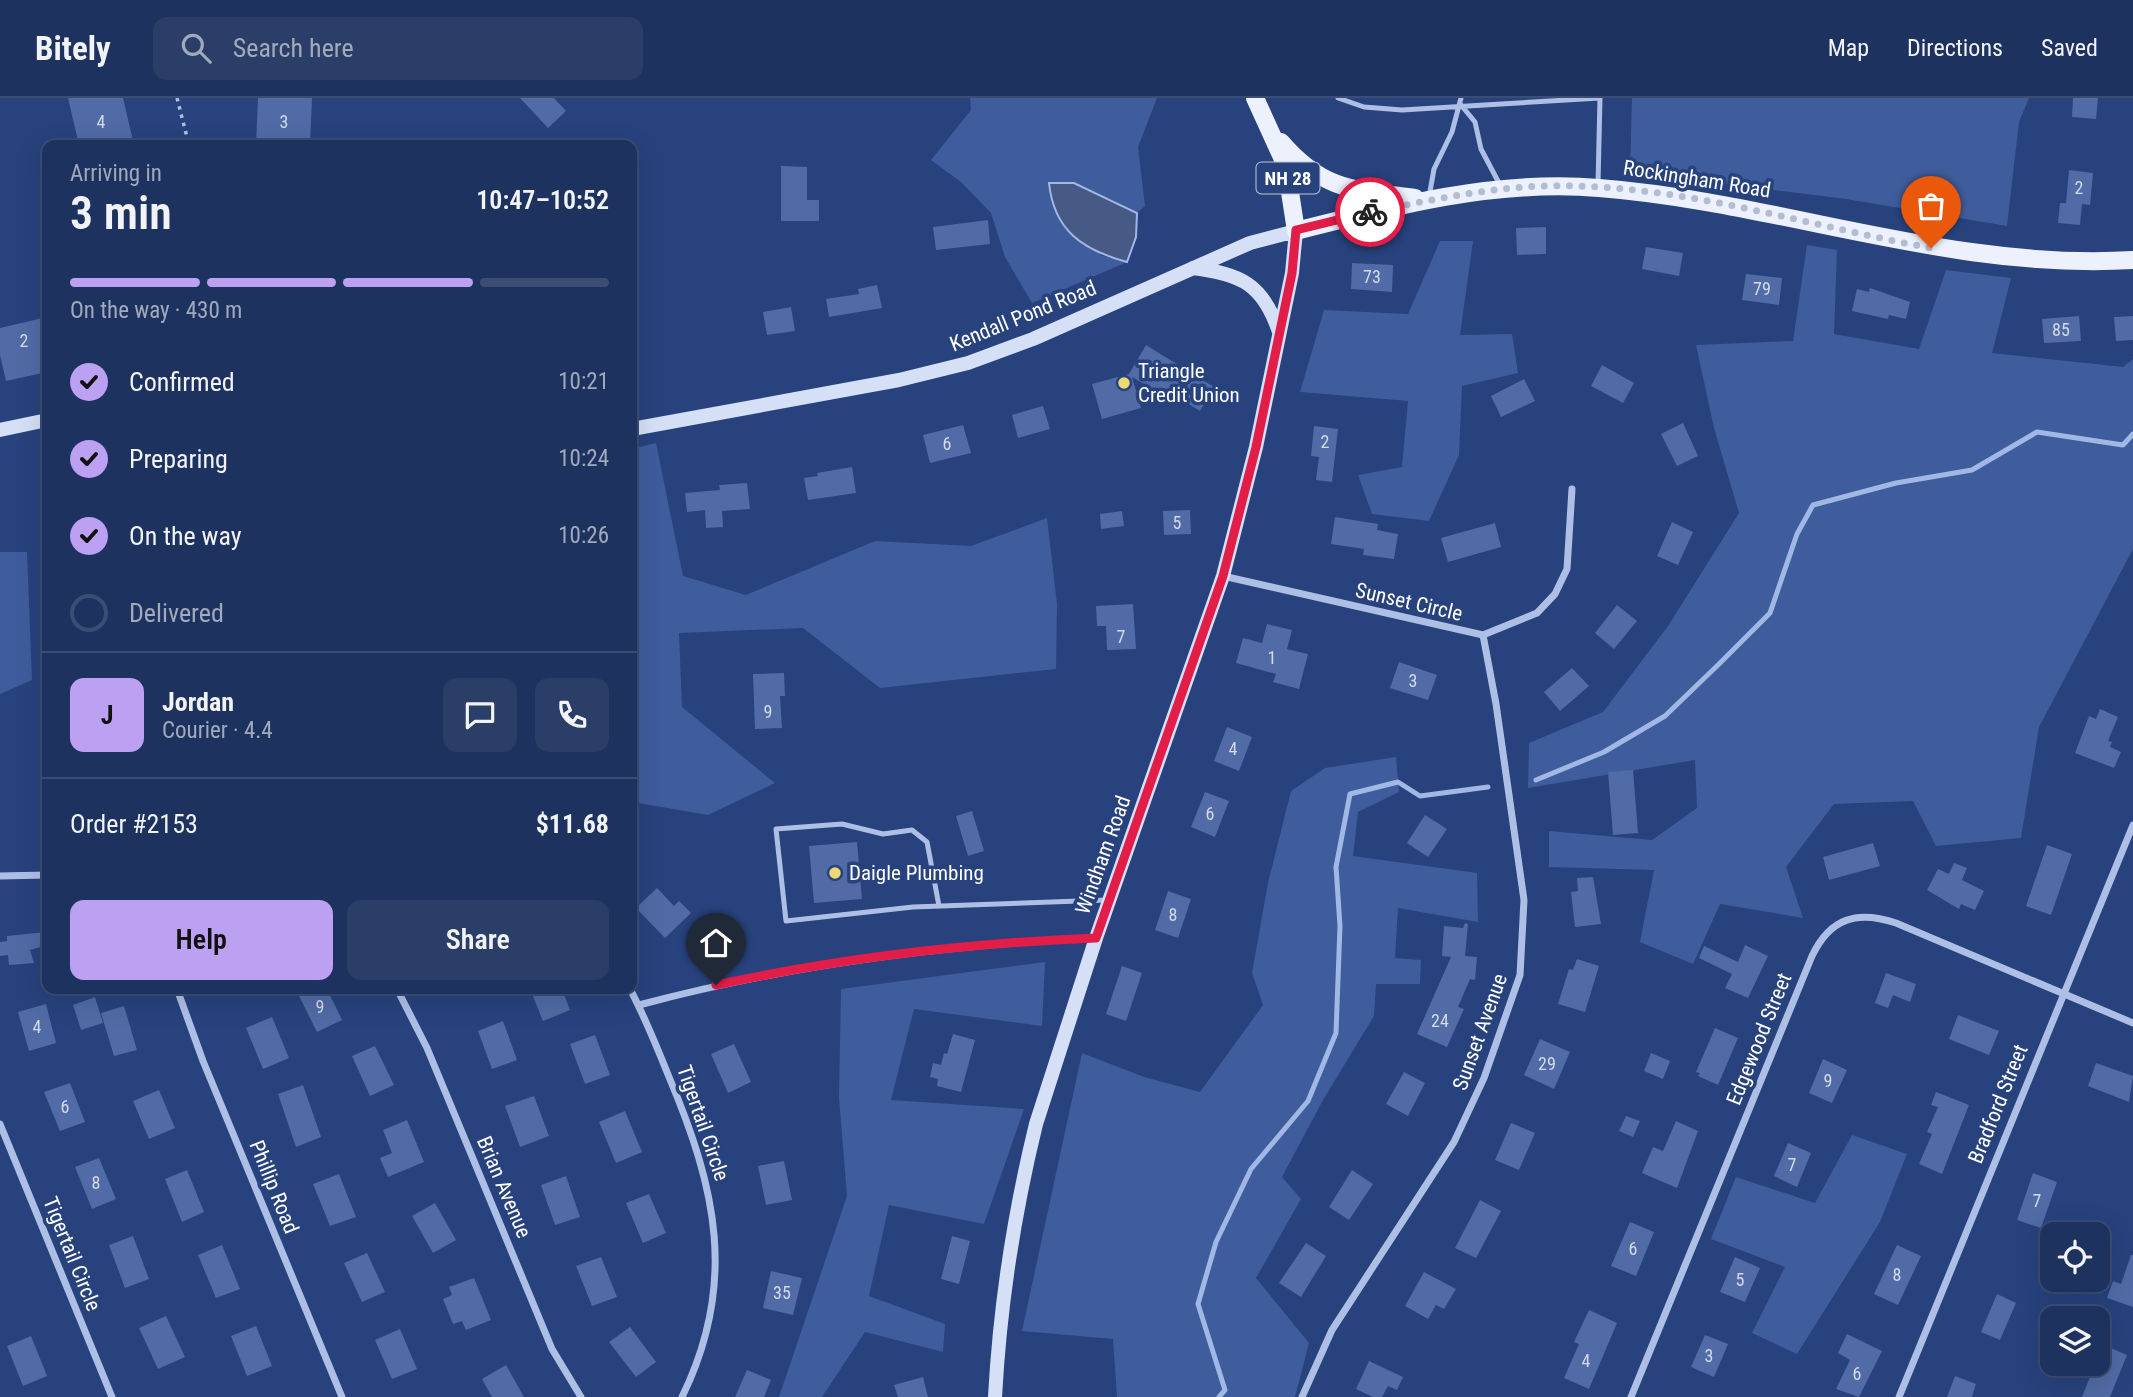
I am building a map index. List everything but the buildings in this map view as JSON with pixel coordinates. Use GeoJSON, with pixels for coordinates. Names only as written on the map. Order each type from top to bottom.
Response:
{"type":"FeatureCollection","features":[{"type":"Feature","properties":{"kind":"main road","name":"NH 28"},"geometry":{"type":"LineString","coordinates":[[1258,99],[1286,166],[1296,230]]}},
{"type":"Feature","properties":{"kind":"main road","name":"NH 28"},"geometry":{"type":"LineString","coordinates":[[1269,128],[1297,161],[1327,182],[1362,191],[1429,200]]}},
{"type":"Feature","properties":{"kind":"main road","name":"Rockingham Road"},"geometry":{"type":"LineString","coordinates":[[1296,230],[1429,200],[1542,186],[1598,187],[1746,208],[1950,251],[2049,260],[2133,260]]}},
{"type":"Feature","properties":{"kind":"street","name":"Kendall Pond Road"},"geometry":{"type":"LineString","coordinates":[[637,428],[886,383],[968,363],[1033,339],[1250,243],[1296,230]]}},
{"type":"Feature","properties":{"kind":"street","name":"Windham Road"},"geometry":{"type":"LineString","coordinates":[[995,1397],[1006,1272],[1018,1196],[1036,1124],[1096,938],[1223,576],[1253,460],[1292,273],[1296,230]]}},
{"type":"Feature","properties":{"kind":"street"},"geometry":{"type":"LineString","coordinates":[[1192,267],[1231,275],[1254,288],[1268,305],[1279,332]]}},
{"type":"Feature","properties":{"kind":"street"},"geometry":{"type":"LineString","coordinates":[[0,430],[42,421]]}},
{"type":"Feature","properties":{"kind":"street","name":"Sunset Circle"},"geometry":{"type":"LineString","coordinates":[[1223,576],[1483,635],[1537,613],[1555,594],[1567,569],[1572,489]]}},
{"type":"Feature","properties":{"kind":"street","name":"Sunset Avenue"},"geometry":{"type":"LineString","coordinates":[[1302,1397],[1332,1330],[1454,1142],[1492,1057],[1520,975],[1524,900],[1496,704],[1483,635]]}},
{"type":"Feature","properties":{"kind":"street","name":"Bradford Street"},"geometry":{"type":"LineString","coordinates":[[1899,1397],[2061,994],[2133,825]]}},
{"type":"Feature","properties":{"kind":"street"},"geometry":{"type":"LineString","coordinates":[[0,876],[42,875]]}},
{"type":"Feature","properties":{"kind":"street","name":"Edgewood Street"},"geometry":{"type":"LineString","coordinates":[[1631,1397],[1820,939],[1837,925],[1853,917],[1874,916],[2133,1023]]}},
{"type":"Feature","properties":{"kind":"street"},"geometry":{"type":"LineString","coordinates":[[639,1005],[738,981],[912,953],[1009,942],[1096,938]]}},
{"type":"Feature","properties":{"kind":"street","name":"Phillip Road"},"geometry":{"type":"LineString","coordinates":[[179,994],[203,1061],[342,1397]]}},
{"type":"Feature","properties":{"kind":"street","name":"Brian Avenue"},"geometry":{"type":"LineString","coordinates":[[400,994],[427,1048],[552,1349],[581,1397]]}},
{"type":"Feature","properties":{"kind":"street","name":"Tigertail Circle"},"geometry":{"type":"LineString","coordinates":[[633,994],[699,1154],[715,1228],[709,1316],[703,1347],[682,1397]]}},
{"type":"Feature","properties":{"kind":"street","name":"Tigertail Circle"},"geometry":{"type":"LineString","coordinates":[[0,1124],[112,1397]]}},
{"type":"Feature","properties":{"kind":"lane"},"geometry":{"type":"LineString","coordinates":[[1338,98],[1364,107],[1402,110],[1461,101],[1600,98],[1598,187]]}},
{"type":"Feature","properties":{"kind":"lane"},"geometry":{"type":"LineString","coordinates":[[1461,101],[1475,122],[1480,149],[1504,190]]}},
{"type":"Feature","properties":{"kind":"lane"},"geometry":{"type":"LineString","coordinates":[[1429,200],[1434,169],[1461,101]]}},
{"type":"Feature","properties":{"kind":"lane"},"geometry":{"type":"LineString","coordinates":[[939,906],[927,842],[912,830],[871,832],[842,824],[776,829],[786,921],[939,906],[1110,900]]}},
{"type":"Feature","properties":{"kind":"path"},"geometry":{"type":"LineString","coordinates":[[177,98],[189,140]]}},
{"type":"Feature","properties":{"kind":"shaded area"},"geometry":{"type":"Polygon","coordinates":[[[970,98],[1157,98],[1138,147],[1145,206],[1137,213],[1108,198],[1100,255],[1127,262],[1032,303],[1005,257],[991,213],[961,182],[931,160],[971,110],[970,98]]]}},
{"type":"Feature","properties":{"kind":"shaded area"},"geometry":{"type":"Polygon","coordinates":[[[1632,98],[2029,98],[2019,122],[2007,226],[1846,199],[1630,172],[1632,98]]]}},
{"type":"Feature","properties":{"kind":"shaded area"},"geometry":{"type":"Polygon","coordinates":[[[1049,183],[1074,183],[1137,213],[1136,237],[1127,262],[1097,251],[1073,236],[1057,214],[1049,183]]]}},
{"type":"Feature","properties":{"kind":"shaded area"},"geometry":{"type":"Polygon","coordinates":[[[1440,241],[1473,241],[1460,335],[1512,334],[1518,373],[1462,386],[1459,455],[1429,521],[1372,514],[1358,475],[1402,467],[1408,401],[1300,392],[1324,310],[1408,314],[1440,241]]]}},
{"type":"Feature","properties":{"kind":"shaded area"},"geometry":{"type":"Polygon","coordinates":[[[1807,245],[1837,250],[1834,334],[1919,349],[1946,270],[2011,278],[1992,353],[2123,367],[2133,359],[2133,549],[2039,727],[2021,838],[1936,846],[1913,801],[1834,804],[1786,867],[1803,918],[1720,904],[1693,964],[1640,942],[1654,870],[1549,867],[1549,831],[1652,840],[1697,808],[1695,760],[1528,788],[1529,743],[1603,712],[1668,626],[1739,513],[1714,428],[1696,345],[1793,341],[1807,245]]]}},
{"type":"Feature","properties":{"kind":"shaded area"},"geometry":{"type":"Polygon","coordinates":[[[656,443],[683,576],[746,595],[875,541],[971,546],[1047,518],[1057,604],[1056,669],[880,688],[803,628],[679,633],[682,707],[775,783],[708,815],[637,803],[637,448],[656,443]]]}},
{"type":"Feature","properties":{"kind":"shaded area"},"geometry":{"type":"Polygon","coordinates":[[[0,552],[27,552],[32,680],[0,694],[0,552]]]}},
{"type":"Feature","properties":{"kind":"shaded area"},"geometry":{"type":"Polygon","coordinates":[[[1396,757],[1399,792],[1358,812],[1353,856],[1477,873],[1478,922],[1398,908],[1395,958],[1421,960],[1420,984],[1376,984],[1374,1016],[1323,1100],[1282,1177],[1301,1199],[1256,1278],[1309,1343],[1295,1397],[1117,1397],[1113,1339],[1022,1331],[1082,1053],[1144,1077],[1200,1092],[1263,1005],[1252,973],[1268,883],[1291,791],[1325,768],[1396,757]]]}},
{"type":"Feature","properties":{"kind":"shaded area"},"geometry":{"type":"Polygon","coordinates":[[[1045,962],[1042,1026],[914,1009],[891,1100],[1024,1109],[984,1224],[889,1205],[869,1296],[945,1324],[943,1352],[865,1332],[822,1397],[779,1397],[847,1196],[839,1098],[841,989],[1045,962]]]}},
{"type":"Feature","properties":{"kind":"shaded area"},"geometry":{"type":"Polygon","coordinates":[[[1852,1135],[1907,1154],[1880,1222],[1797,1354],[1752,1333],[1785,1267],[1711,1239],[1736,1177],[1815,1203],[1852,1135]]]}},
{"type":"Feature","properties":{"kind":"waterway"},"geometry":{"type":"LineString","coordinates":[[1536,780],[1604,752],[1665,716],[1719,664],[1770,613],[1797,534],[1813,505],[1896,483],[1972,470],[2037,432],[2123,445],[2133,434]]}},
{"type":"Feature","properties":{"kind":"waterway"},"geometry":{"type":"LineString","coordinates":[[1219,1397],[1225,1390],[1198,1304],[1216,1242],[1251,1169],[1308,1101],[1336,1033],[1340,926],[1336,867],[1350,794],[1398,782],[1420,796],[1488,787]]}},
{"type":"Feature","properties":{"kind":"way so far"},"geometry":{"type":"LineString","coordinates":[[1370,212],[1429,200],[1504,190],[1542,186],[1598,187],[1746,208],[1931,248]]}},
{"type":"Feature","properties":{"kind":"place","name":"Triangle Credit Union"},"geometry":{"type":"Point","coordinates":[1124,383]}},
{"type":"Feature","properties":{"kind":"place","name":"Daigle Plumbing"},"geometry":{"type":"Point","coordinates":[835,873]}},
{"type":"Feature","properties":{"kind":"route"},"geometry":{"type":"LineString","coordinates":[[716,985],[912,953],[1009,942],[1096,938],[1223,576],[1256,447],[1292,273],[1296,230],[1370,212]]}}]}
